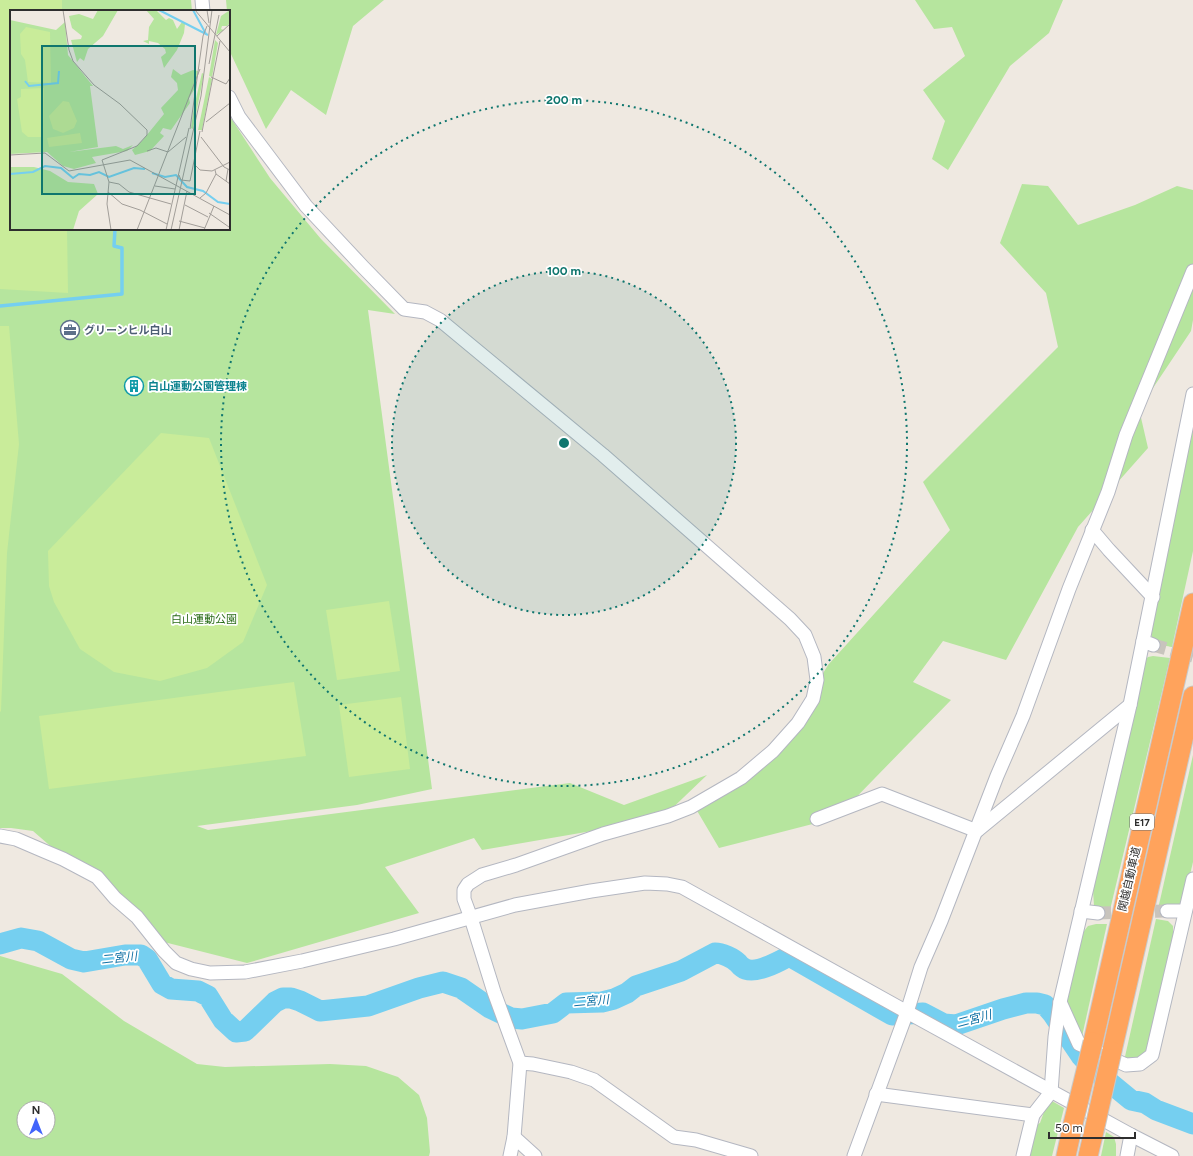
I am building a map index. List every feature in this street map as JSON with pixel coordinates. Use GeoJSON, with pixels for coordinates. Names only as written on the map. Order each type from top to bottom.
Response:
{"type":"FeatureCollection","features":[{"type":"Feature","properties":{"kind":"highway","name":"関越自動車道"},"geometry":{"type":"LineString","coordinates":[[1066,1156],[1193,603]]}},
{"type":"Feature","properties":{"kind":"highway","name":"関越自動車道"},"geometry":{"type":"LineString","coordinates":[[1088,1156],[1193,696]]}},
{"type":"Feature","properties":{"kind":"street"},"geometry":{"type":"LineString","coordinates":[[202,0],[203,10]]}},
{"type":"Feature","properties":{"kind":"street"},"geometry":{"type":"LineString","coordinates":[[230,99],[239,117],[306,206],[404,309],[425,312],[440,320],[603,455],[790,619],[805,635],[814,657],[817,680],[813,699],[798,723],[773,751],[741,778],[691,807],[679,812],[603,834],[516,865],[482,875],[474,879],[464,890],[464,899],[494,992],[520,1063],[514,1137],[510,1156]]}},
{"type":"Feature","properties":{"kind":"street"},"geometry":{"type":"LineString","coordinates":[[854,1156],[921,967],[977,831],[997,776],[1023,716],[1068,590],[1108,492],[1126,435],[1193,271]]}},
{"type":"Feature","properties":{"kind":"street"},"geometry":{"type":"LineString","coordinates":[[1023,1156],[1033,1115],[1051,1092],[1055,1037],[1060,1002],[1130,706],[1148,643],[1152,598],[1193,394]]}},
{"type":"Feature","properties":{"kind":"street"},"geometry":{"type":"LineString","coordinates":[[1092,530],[1152,598]]}},
{"type":"Feature","properties":{"kind":"street"},"geometry":{"type":"LineString","coordinates":[[977,831],[1130,706]]}},
{"type":"Feature","properties":{"kind":"street"},"geometry":{"type":"LineString","coordinates":[[817,819],[882,794],[977,831]]}},
{"type":"Feature","properties":{"kind":"street"},"geometry":{"type":"LineString","coordinates":[[0,836],[16,839],[63,859],[97,878],[115,898],[137,916],[164,951],[176,963],[192,969],[210,973],[245,972],[302,961],[394,939],[515,905],[625,885],[645,883],[667,884],[682,887],[1051,1092],[1172,1156]]}},
{"type":"Feature","properties":{"kind":"street"},"geometry":{"type":"LineString","coordinates":[[1060,1002],[1079,1044],[1126,1065],[1140,1064],[1152,1055],[1193,879]]}},
{"type":"Feature","properties":{"kind":"street"},"geometry":{"type":"LineString","coordinates":[[1082,911],[1098,912]]}},
{"type":"Feature","properties":{"kind":"street"},"geometry":{"type":"LineString","coordinates":[[1167,911],[1184,917],[1193,933]]}},
{"type":"Feature","properties":{"kind":"street"},"geometry":{"type":"LineString","coordinates":[[520,1063],[546,1066],[571,1072],[594,1080],[674,1137],[696,1140],[751,1156]]}},
{"type":"Feature","properties":{"kind":"street"},"geometry":{"type":"LineString","coordinates":[[876,1094],[1033,1115]]}},
{"type":"Feature","properties":{"kind":"street"},"geometry":{"type":"LineString","coordinates":[[1127,1156],[1131,1135]]}},
{"type":"Feature","properties":{"kind":"street"},"geometry":{"type":"LineString","coordinates":[[514,1137],[535,1156]]}},
{"type":"Feature","properties":{"kind":"green space","name":"白山運動公園"},"geometry":{"type":"Polygon","coordinates":[[[0,0],[191,0],[192,10],[10,10],[10,230],[230,230],[230,117],[270,178],[321,239],[395,314],[368,310],[432,789],[357,805],[197,826],[208,830],[570,783],[624,805],[707,775],[661,819],[482,850],[474,838],[385,867],[419,913],[247,963],[160,941],[33,831],[0,828],[0,0]]]}},
{"type":"Feature","properties":{"kind":"green space"},"geometry":{"type":"Polygon","coordinates":[[[0,0],[62,0],[62,10],[10,10],[10,230],[67,230],[68,293],[0,289],[0,0]]]}},
{"type":"Feature","properties":{"kind":"green space"},"geometry":{"type":"Polygon","coordinates":[[[226,0],[384,0],[353,26],[326,115],[291,90],[266,129],[231,54],[230,10],[227,10],[226,0]]]}},
{"type":"Feature","properties":{"kind":"green space"},"geometry":{"type":"Polygon","coordinates":[[[915,0],[1063,0],[1049,33],[1010,66],[948,170],[932,159],[945,121],[923,90],[965,56],[952,27],[934,29],[915,0]]]}},
{"type":"Feature","properties":{"kind":"green space"},"geometry":{"type":"Polygon","coordinates":[[[1022,184],[1048,186],[1078,225],[1135,205],[1177,186],[1193,190],[1193,320],[1191,331],[1139,409],[1148,448],[1078,527],[1006,660],[943,641],[913,682],[951,700],[836,818],[719,848],[696,809],[780,745],[828,665],[950,530],[923,482],[1058,347],[1046,293],[1000,243],[1022,184]]]}},
{"type":"Feature","properties":{"kind":"green space"},"geometry":{"type":"Polygon","coordinates":[[[0,326],[9,326],[19,444],[7,553],[0,712],[0,326]]]}},
{"type":"Feature","properties":{"kind":"green space"},"geometry":{"type":"Polygon","coordinates":[[[1193,402],[1193,551],[1172,647],[1156,642],[1152,638],[1151,634],[1193,402]]]}},
{"type":"Feature","properties":{"kind":"green space"},"geometry":{"type":"Polygon","coordinates":[[[161,433],[209,438],[267,585],[243,642],[207,668],[160,681],[114,672],[80,649],[54,602],[49,586],[48,551],[161,433]]]}},
{"type":"Feature","properties":{"kind":"green space"},"geometry":{"type":"Polygon","coordinates":[[[389,601],[400,671],[337,680],[326,610],[389,601]]]}},
{"type":"Feature","properties":{"kind":"green space"},"geometry":{"type":"Polygon","coordinates":[[[1153,656],[1170,658],[1110,910],[1097,911],[1094,906],[1093,890],[1144,661],[1148,657],[1153,656]]]}},
{"type":"Feature","properties":{"kind":"green space"},"geometry":{"type":"Polygon","coordinates":[[[294,682],[306,756],[49,789],[39,716],[294,682]]]}},
{"type":"Feature","properties":{"kind":"green space"},"geometry":{"type":"Polygon","coordinates":[[[401,697],[410,769],[349,777],[339,705],[401,697]]]}},
{"type":"Feature","properties":{"kind":"green space"},"geometry":{"type":"Polygon","coordinates":[[[1193,755],[1193,862],[1184,900],[1173,909],[1158,909],[1193,755]]]}},
{"type":"Feature","properties":{"kind":"green space"},"geometry":{"type":"Polygon","coordinates":[[[1156,919],[1168,921],[1173,926],[1173,944],[1146,1058],[1124,1061],[1156,919]]]}},
{"type":"Feature","properties":{"kind":"green space"},"geometry":{"type":"Polygon","coordinates":[[[1107,924],[1081,1041],[1068,1012],[1068,986],[1084,931],[1088,926],[1107,924]]]}},
{"type":"Feature","properties":{"kind":"green space"},"geometry":{"type":"Polygon","coordinates":[[[0,956],[62,974],[124,1021],[197,1064],[225,1067],[330,1064],[366,1066],[398,1077],[419,1095],[427,1118],[430,1152],[429,1156],[0,1156],[0,956]]]}},
{"type":"Feature","properties":{"kind":"green space"},"geometry":{"type":"Polygon","coordinates":[[[1048,1101],[1052,1101],[1064,1108],[1052,1156],[1029,1156],[1038,1124],[1040,1123],[1048,1101]]]}},
{"type":"Feature","properties":{"kind":"green space"},"geometry":{"type":"Polygon","coordinates":[[[1106,1132],[1114,1137],[1116,1144],[1116,1156],[1101,1156],[1106,1132]]]}},
{"type":"Feature","properties":{"kind":"waterway"},"geometry":{"type":"LineString","coordinates":[[0,306],[122,294],[122,248],[114,246],[115,230]]}},
{"type":"Feature","properties":{"kind":"waterway","name":"二宮川"},"geometry":{"type":"LineString","coordinates":[[0,944],[21,938],[38,941],[71,959],[84,962],[125,955],[141,955],[147,959],[162,984],[171,989],[198,991],[208,996],[223,1020],[236,1032],[245,1031],[275,1002],[283,998],[291,998],[300,1001],[320,1011],[368,1006],[419,988],[443,982],[461,988],[490,1008],[511,1018],[522,1019],[553,1013],[566,1003],[602,1002],[614,999],[627,993],[636,986],[681,971],[715,953],[727,956],[736,961],[742,967],[752,970],[766,967],[789,956],[892,1015],[923,1013],[944,1024],[956,1025],[1026,1003],[1045,1005],[1081,1056],[1092,1068],[1131,1100],[1145,1103],[1156,1110],[1193,1124]]}},
{"type":"Feature","properties":{"kind":"tunnel"},"geometry":{"type":"LineString","coordinates":[[1153,645],[1193,656]]}},
{"type":"Feature","properties":{"kind":"tunnel"},"geometry":{"type":"LineString","coordinates":[[1098,913],[1167,911]]}},
{"type":"Feature","properties":{"kind":"place","name":"グリーンヒル白山"},"geometry":{"type":"Point","coordinates":[70,330]}},
{"type":"Feature","properties":{"kind":"place","name":"白山運動公園管理棟"},"geometry":{"type":"Point","coordinates":[134,386]}}]}
